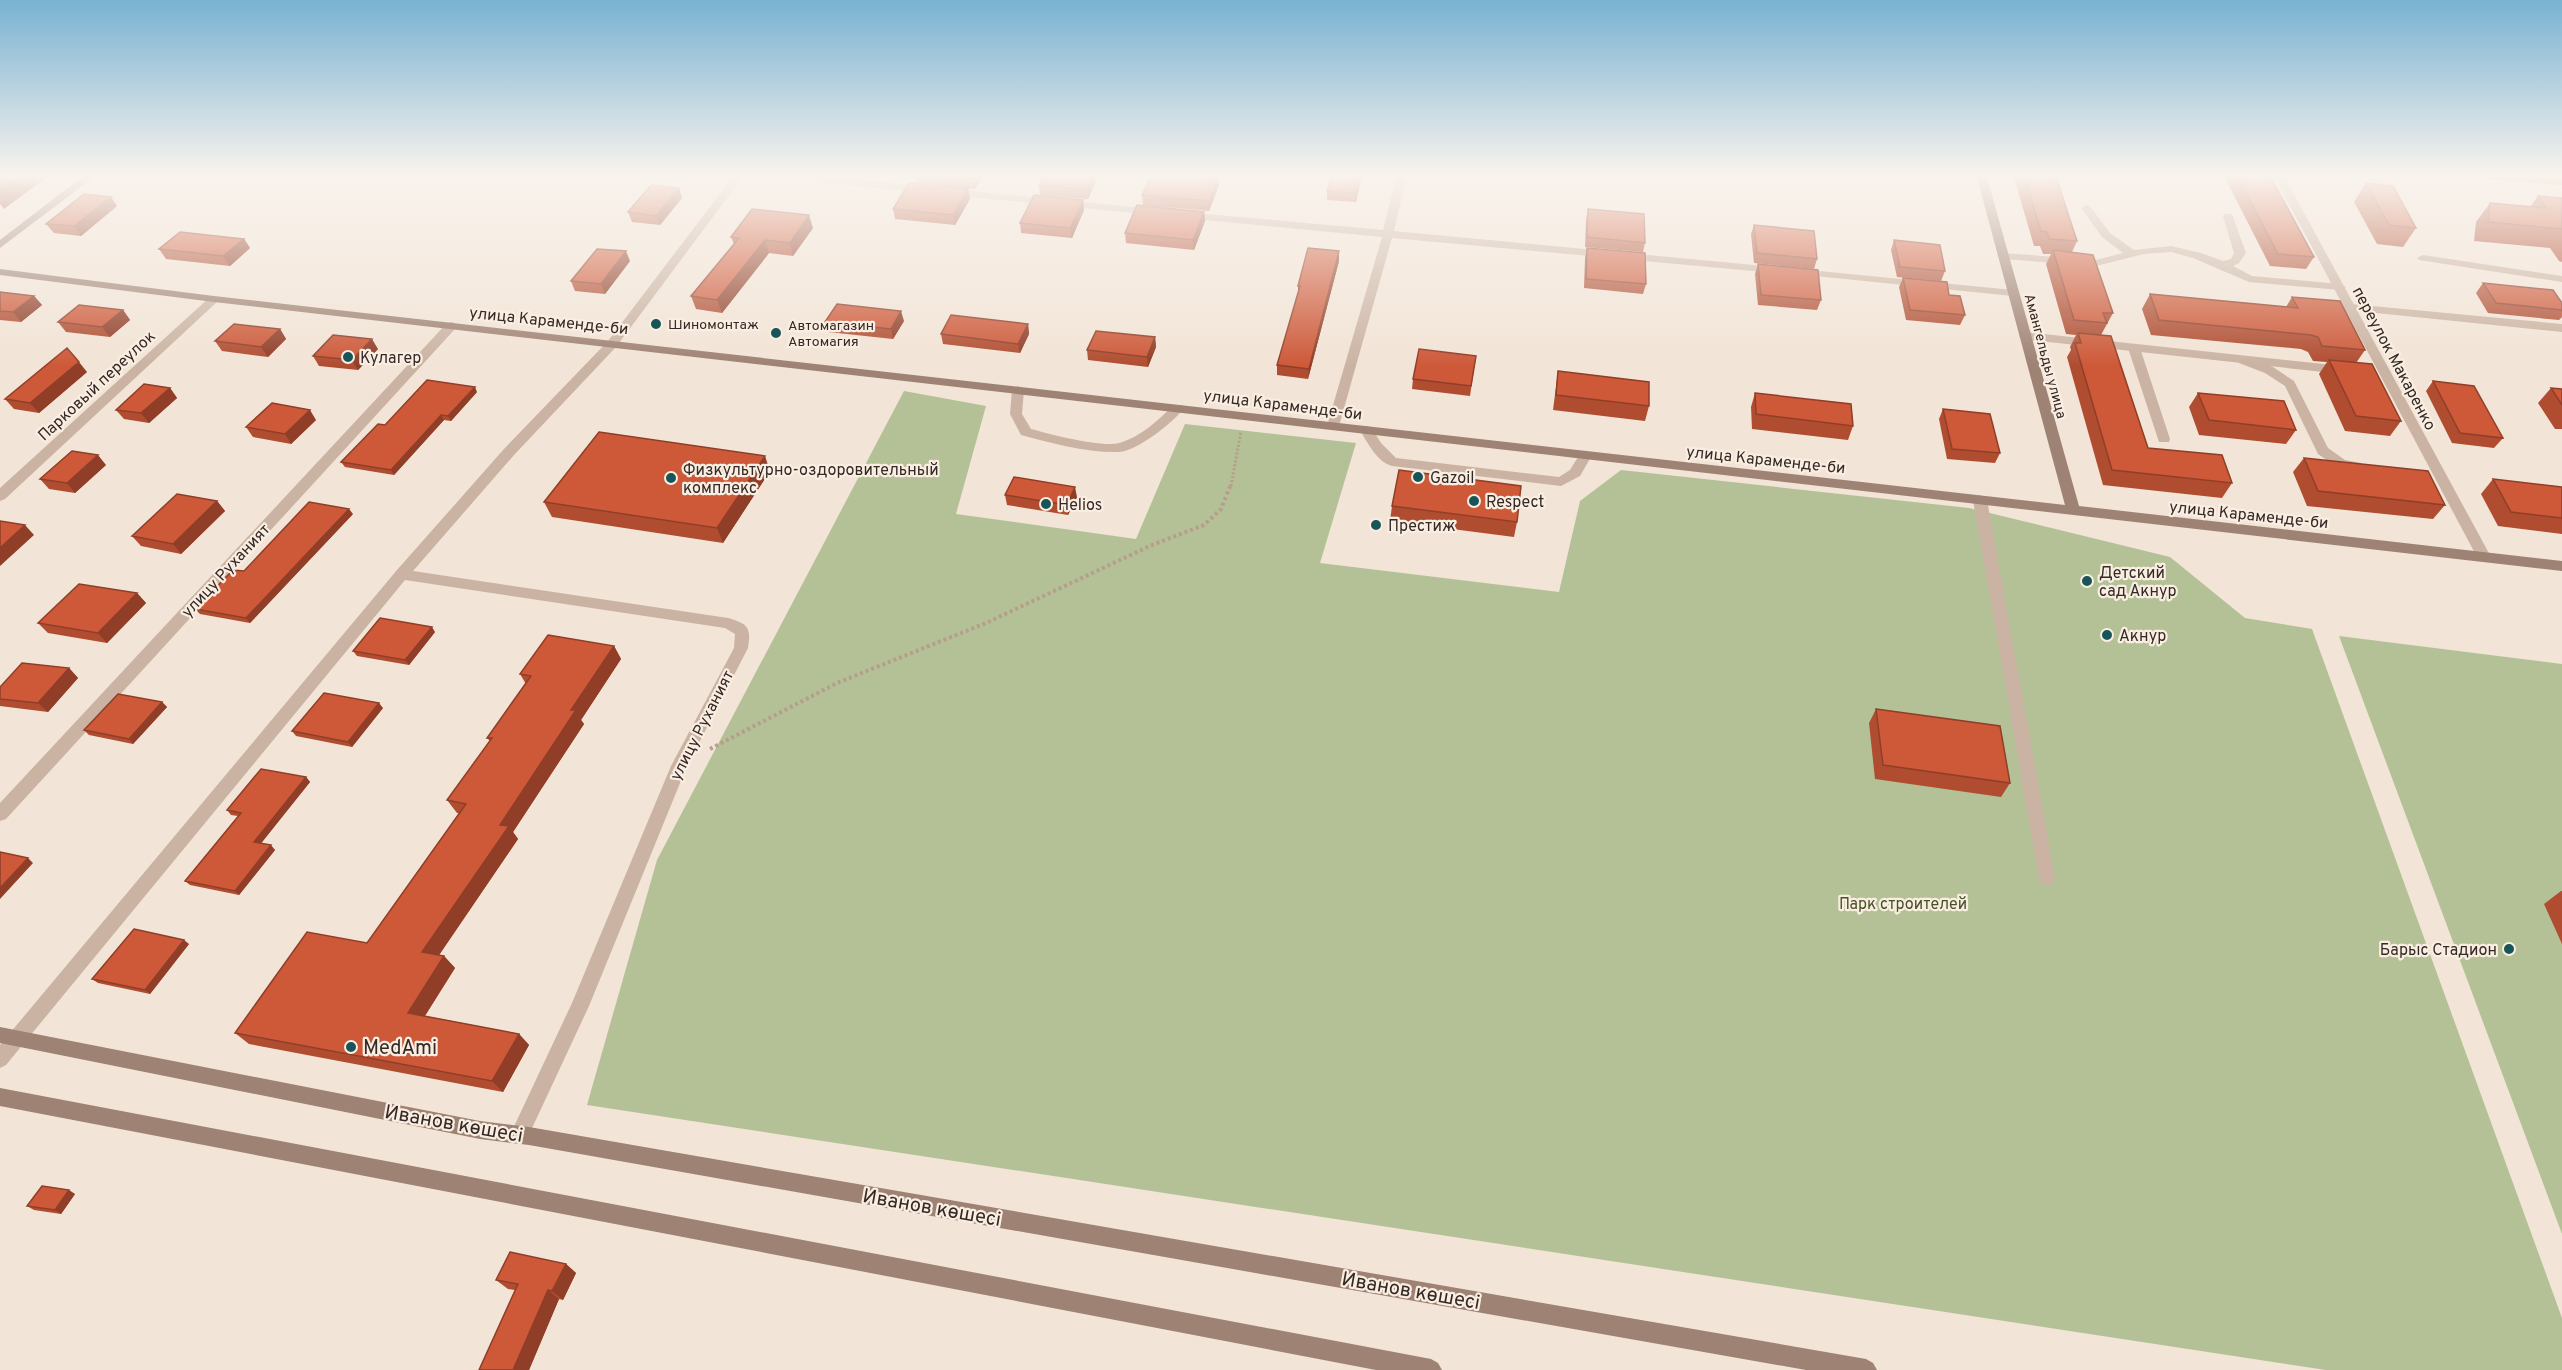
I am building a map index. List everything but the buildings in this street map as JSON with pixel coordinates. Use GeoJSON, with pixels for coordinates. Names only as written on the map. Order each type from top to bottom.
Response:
{"type":"FeatureCollection","features":[{"type":"Feature","properties":{"kind":"street"},"geometry":{"type":"LineString","coordinates":[[0,1059],[9,1037],[402,574],[509,452],[612,344],[692,238]]}},
{"type":"Feature","properties":{"kind":"street"},"geometry":{"type":"LineString","coordinates":[[1333,426],[1387,238]]}},
{"type":"Feature","properties":{"kind":"street"},"geometry":{"type":"LineString","coordinates":[[1430,238],[2013,293]]}},
{"type":"Feature","properties":{"kind":"street","name":"Амангельды улица"},"geometry":{"type":"LineString","coordinates":[[1998,238],[2073,510]]}},
{"type":"Feature","properties":{"kind":"street"},"geometry":{"type":"LineString","coordinates":[[2110,238],[2132,254]]}},
{"type":"Feature","properties":{"kind":"street"},"geometry":{"type":"LineString","coordinates":[[2223,265],[2235,261],[2240,253],[2235,238]]}},
{"type":"Feature","properties":{"kind":"street","name":"переулок Макаренко"},"geometry":{"type":"LineString","coordinates":[[2313,238],[2340,287],[2379,374],[2434,476],[2484,557]]}},
{"type":"Feature","properties":{"kind":"street"},"geometry":{"type":"LineString","coordinates":[[2003,256],[2096,263],[2132,254],[2171,249],[2197,255],[2223,265],[2249,279],[2340,287]]}},
{"type":"Feature","properties":{"kind":"street"},"geometry":{"type":"LineString","coordinates":[[2423,258],[2562,279]]}},
{"type":"Feature","properties":{"kind":"street","name":"улица Караменде-би"},"geometry":{"type":"LineString","coordinates":[[0,272],[214,299],[2562,566]]}},
{"type":"Feature","properties":{"kind":"street","name":"Парковый переулок"},"geometry":{"type":"LineString","coordinates":[[0,496],[214,299]]}},
{"type":"Feature","properties":{"kind":"street"},"geometry":{"type":"LineString","coordinates":[[2350,308],[2562,328]]}},
{"type":"Feature","properties":{"kind":"street","name":"улицу Руханият"},"geometry":{"type":"LineString","coordinates":[[0,814],[451,326]]}},
{"type":"Feature","properties":{"kind":"street"},"geometry":{"type":"LineString","coordinates":[[2025,336],[2349,371]]}},
{"type":"Feature","properties":{"kind":"street"},"geometry":{"type":"LineString","coordinates":[[2134,348],[2164,439]]}},
{"type":"Feature","properties":{"kind":"street"},"geometry":{"type":"LineString","coordinates":[[2243,360],[2269,370],[2290,384],[2323,451],[2342,464],[2374,468]]}},
{"type":"Feature","properties":{"kind":"street"},"geometry":{"type":"LineString","coordinates":[[1018,390],[1016,414],[1026,432],[1070,444],[1120,448],[1153,431],[1178,408]]}},
{"type":"Feature","properties":{"kind":"street"},"geometry":{"type":"LineString","coordinates":[[1366,430],[1376,446],[1392,462],[1561,482],[1575,473],[1586,455]]}},
{"type":"Feature","properties":{"kind":"street"},"geometry":{"type":"LineString","coordinates":[[1980,500],[2046,878]]}},
{"type":"Feature","properties":{"kind":"street","name":"улицу Руханият"},"geometry":{"type":"LineString","coordinates":[[402,574],[728,623],[743,632],[741,648],[679,766],[580,1006],[519,1135]]}},
{"type":"Feature","properties":{"kind":"street","name":"Иванов көшесі"},"geometry":{"type":"LineString","coordinates":[[9,1037],[480,1130],[1866,1370]]}},
{"type":"Feature","properties":{"kind":"street"},"geometry":{"type":"LineString","coordinates":[[0,1097],[1431,1370]]}},
{"type":"Feature","properties":{"kind":"path"},"geometry":{"type":"LineString","coordinates":[[679,766],[837,683],[986,623],[1152,545],[1204,525],[1221,508],[1232,482],[1244,416]]}},
{"type":"Feature","properties":{"kind":"green space","name":"Парк строителей"},"geometry":{"type":"Polygon","coordinates":[[[904,391],[986,406],[956,514],[1136,539],[1185,424],[1356,443],[1320,563],[1559,592],[1580,501],[1621,470],[1969,508],[2170,557],[2245,618],[2312,629],[2562,1318],[2562,1370],[2326,1370],[587,1105],[657,860],[904,391]]]}},
{"type":"Feature","properties":{"kind":"green space","name":"Барыс Стадион"},"geometry":{"type":"Polygon","coordinates":[[[2339,636],[2562,664],[2562,1234],[2339,636]]]}},
{"type":"Feature","properties":{"kind":"place","name":"Шиномонтаж"},"geometry":{"type":"Point","coordinates":[656,324]}},
{"type":"Feature","properties":{"kind":"place","name":"Автомагазин Автомагия"},"geometry":{"type":"Point","coordinates":[776,333]}},
{"type":"Feature","properties":{"kind":"place","name":"Кулагер"},"geometry":{"type":"Point","coordinates":[348,357]}},
{"type":"Feature","properties":{"kind":"place","name":"Gazoil"},"geometry":{"type":"Point","coordinates":[1418,477]}},
{"type":"Feature","properties":{"kind":"place","name":"Физкультурно-оздоровительный комплекс"},"geometry":{"type":"Point","coordinates":[671,478]}},
{"type":"Feature","properties":{"kind":"place","name":"Respect"},"geometry":{"type":"Point","coordinates":[1474,501]}},
{"type":"Feature","properties":{"kind":"place","name":"Helios"},"geometry":{"type":"Point","coordinates":[1046,504]}},
{"type":"Feature","properties":{"kind":"place","name":"Престиж"},"geometry":{"type":"Point","coordinates":[1376,525]}},
{"type":"Feature","properties":{"kind":"place","name":"Детский сад Акнур"},"geometry":{"type":"Point","coordinates":[2087,581]}},
{"type":"Feature","properties":{"kind":"place","name":"Акнур"},"geometry":{"type":"Point","coordinates":[2107,635]}},
{"type":"Feature","properties":{"kind":"place","name":"Барыс Стадион"},"geometry":{"type":"Point","coordinates":[2509,949]}},
{"type":"Feature","properties":{"kind":"place","name":"MedAmi"},"geometry":{"type":"Point","coordinates":[351,1047]}}]}
